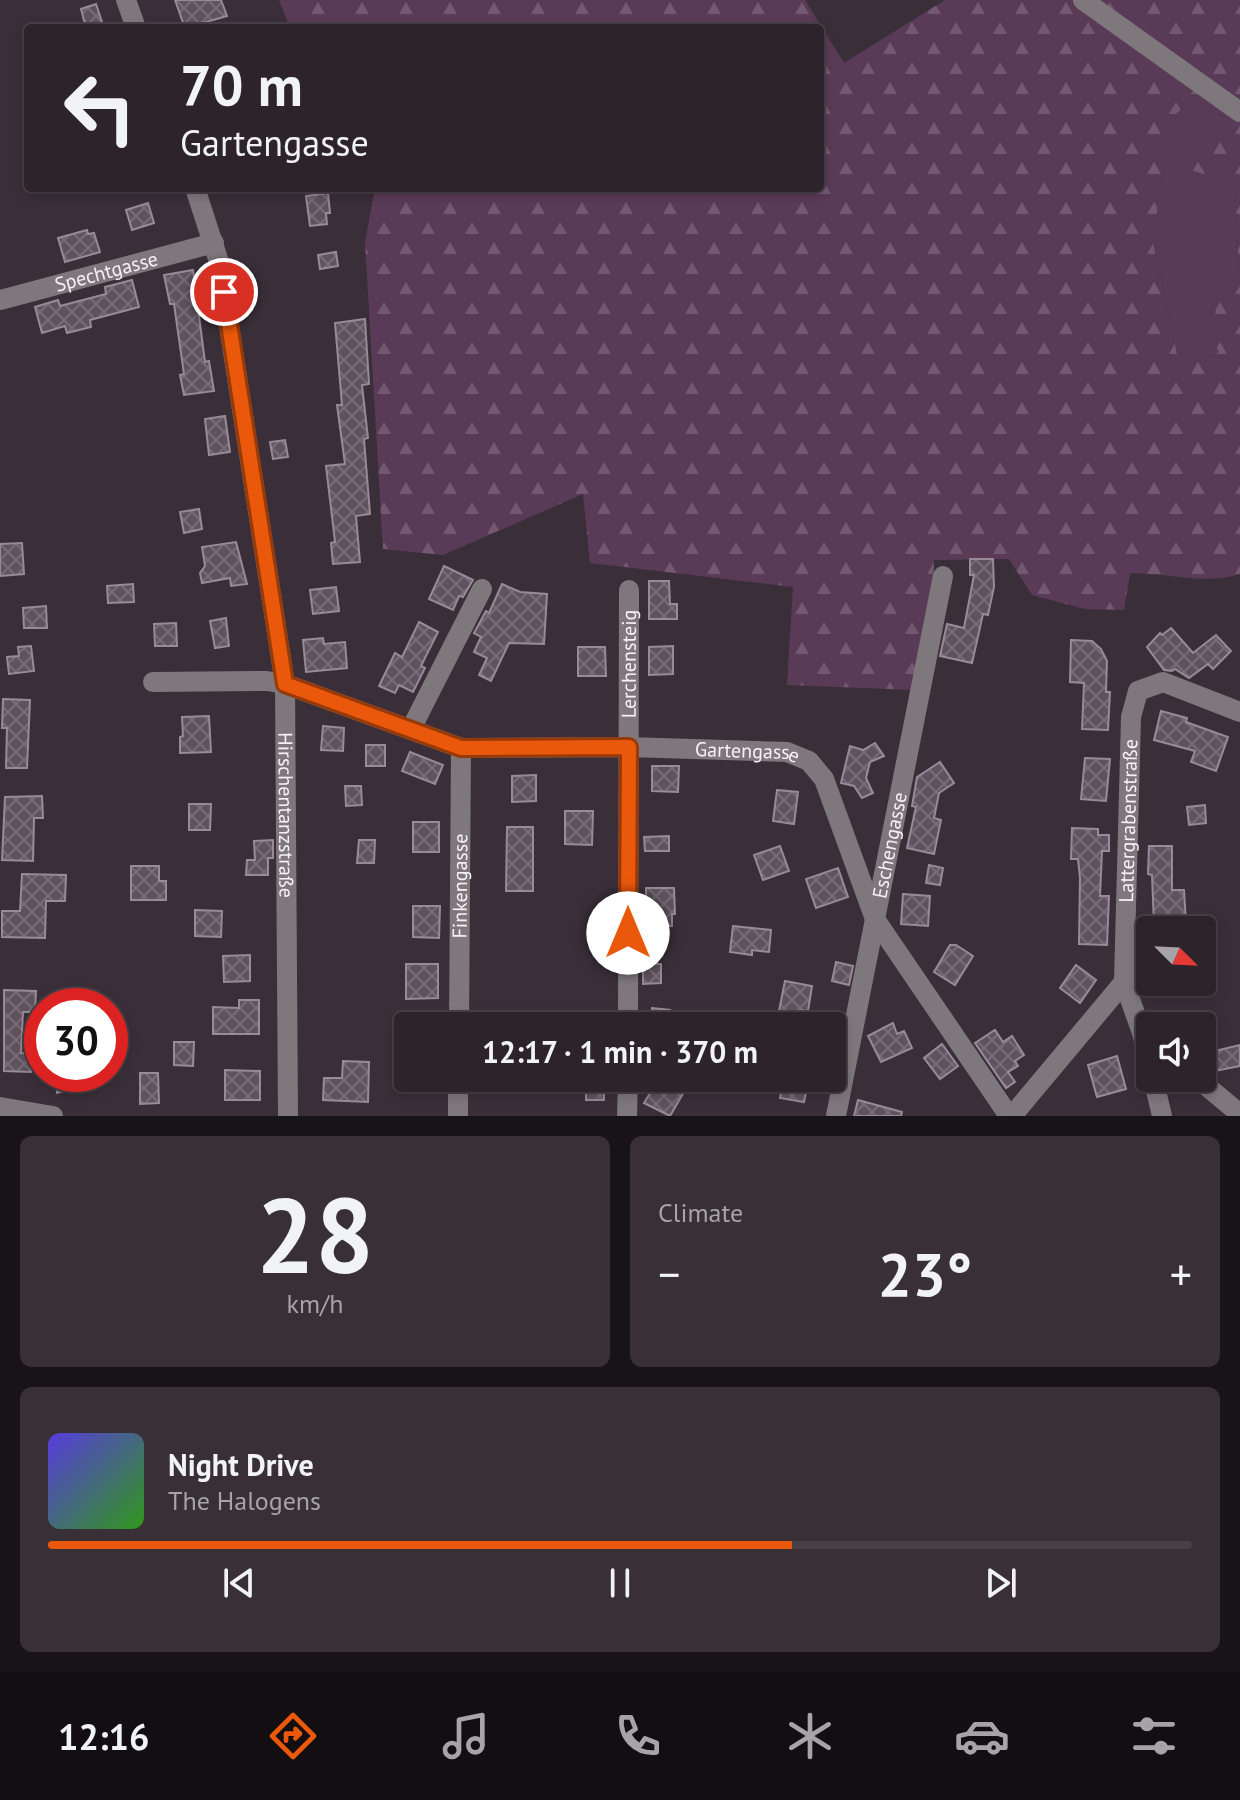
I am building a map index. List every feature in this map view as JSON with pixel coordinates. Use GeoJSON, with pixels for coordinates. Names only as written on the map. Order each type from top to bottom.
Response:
{"type":"FeatureCollection","features":[{"type":"Feature","properties":{"kind":"street"},"geometry":{"type":"LineString","coordinates":[[126,0],[135,24]]}},
{"type":"Feature","properties":{"kind":"street"},"geometry":{"type":"LineString","coordinates":[[1083,0],[1240,112]]}},
{"type":"Feature","properties":{"kind":"street","name":"Hirschentanzstraße"},"geometry":{"type":"LineString","coordinates":[[196,192],[214,243],[285,684],[288,1116]]}},
{"type":"Feature","properties":{"kind":"street","name":"Spechtgasse"},"geometry":{"type":"LineString","coordinates":[[0,300],[214,243]]}},
{"type":"Feature","properties":{"kind":"street","name":"Eschengasse"},"geometry":{"type":"LineString","coordinates":[[836,1116],[943,576]]}},
{"type":"Feature","properties":{"kind":"street"},"geometry":{"type":"LineString","coordinates":[[411,729],[482,589]]}},
{"type":"Feature","properties":{"kind":"street","name":"Lerchensteig"},"geometry":{"type":"LineString","coordinates":[[628,1012],[629,590]]}},
{"type":"Feature","properties":{"kind":"street","name":"Gartengasse"},"geometry":{"type":"LineString","coordinates":[[153,682],[267,681],[285,684],[461,748],[629,747],[787,752],[809,761],[824,779],[875,919],[1010,1116]]}},
{"type":"Feature","properties":{"kind":"street","name":"Lattergrabenstraße"},"geometry":{"type":"LineString","coordinates":[[1124,982],[1131,717],[1138,691],[1163,682],[1240,712]]}},
{"type":"Feature","properties":{"kind":"street","name":"Finkengasse"},"geometry":{"type":"LineString","coordinates":[[459,1012],[461,748]]}},
{"type":"Feature","properties":{"kind":"street"},"geometry":{"type":"LineString","coordinates":[[1010,1116],[1124,982],[1136,1012]]}},
{"type":"Feature","properties":{"kind":"street"},"geometry":{"type":"LineString","coordinates":[[458,1092],[458,1116]]}},
{"type":"Feature","properties":{"kind":"street"},"geometry":{"type":"LineString","coordinates":[[627,1116],[628,1092]]}},
{"type":"Feature","properties":{"kind":"street"},"geometry":{"type":"LineString","coordinates":[[1156,1092],[1162,1116]]}},
{"type":"Feature","properties":{"kind":"street"},"geometry":{"type":"LineString","coordinates":[[1214,1092],[1240,1114]]}},
{"type":"Feature","properties":{"kind":"street"},"geometry":{"type":"LineString","coordinates":[[0,1107],[53,1116]]}},
{"type":"Feature","properties":{"kind":"green space"},"geometry":{"type":"Polygon","coordinates":[[[279,0],[805,0],[820,24],[288,24],[279,0]]]}},
{"type":"Feature","properties":{"kind":"green space"},"geometry":{"type":"Polygon","coordinates":[[[945,0],[1240,0],[1240,574],[1200,579],[1130,573],[1124,610],[1085,609],[1032,595],[1009,559],[934,560],[933,600],[915,690],[787,685],[793,587],[590,563],[583,494],[443,555],[383,549],[365,242],[374,192],[824,192],[824,31],[844,63],[945,0]],[[1198,95],[1161,127],[1164,158],[1153,243],[1177,354],[1198,362],[1219,352],[1213,341],[1217,293],[1239,276],[1235,185],[1186,168],[1188,147],[1206,143],[1231,116],[1198,95]]]}},
{"type":"Feature","properties":{"kind":"green space"},"geometry":{"type":"Polygon","coordinates":[[[1198,95],[1232,116],[1206,144],[1235,185],[1239,276],[1217,293],[1219,352],[1198,362],[1177,354],[1153,243],[1164,158],[1161,127],[1198,95]]]}},
{"type":"Feature","properties":{"kind":"building"},"geometry":{"type":"Polygon","coordinates":[[[175,0],[221,0],[227,16],[199,24],[184,24],[175,0]]]}},
{"type":"Feature","properties":{"kind":"building"},"geometry":{"type":"Polygon","coordinates":[[[96,4],[103,24],[85,24],[81,9],[96,4]]]}},
{"type":"Feature","properties":{"kind":"building"},"geometry":{"type":"Polygon","coordinates":[[[328,193],[330,213],[326,213],[327,224],[310,226],[306,196],[328,193]]]}},
{"type":"Feature","properties":{"kind":"building"},"geometry":{"type":"Polygon","coordinates":[[[148,203],[154,223],[132,230],[126,210],[148,203]]]}},
{"type":"Feature","properties":{"kind":"building"},"geometry":{"type":"Polygon","coordinates":[[[87,230],[88,234],[94,233],[100,252],[65,262],[58,238],[87,230]]]}},
{"type":"Feature","properties":{"kind":"building"},"geometry":{"type":"Polygon","coordinates":[[[336,252],[338,266],[320,269],[318,255],[336,252]]]}},
{"type":"Feature","properties":{"kind":"building"},"geometry":{"type":"Polygon","coordinates":[[[193,270],[205,362],[209,361],[214,391],[184,395],[174,304],[170,304],[164,275],[193,270]]]}},
{"type":"Feature","properties":{"kind":"building"},"geometry":{"type":"Polygon","coordinates":[[[132,280],[139,307],[90,320],[91,327],[67,333],[65,326],[42,333],[35,307],[58,300],[60,306],[106,294],[105,287],[132,280]]]}},
{"type":"Feature","properties":{"kind":"building"},"geometry":{"type":"Polygon","coordinates":[[[365,319],[369,384],[362,385],[368,438],[364,439],[370,514],[356,516],[360,562],[333,564],[331,543],[335,542],[326,466],[345,464],[337,405],[342,405],[335,323],[365,319]]]}},
{"type":"Feature","properties":{"kind":"building"},"geometry":{"type":"Polygon","coordinates":[[[225,416],[230,452],[209,455],[205,419],[225,416]]]}},
{"type":"Feature","properties":{"kind":"building"},"geometry":{"type":"Polygon","coordinates":[[[285,440],[288,457],[273,459],[270,442],[285,440]]]}},
{"type":"Feature","properties":{"kind":"building"},"geometry":{"type":"Polygon","coordinates":[[[199,509],[202,529],[184,533],[180,512],[199,509]]]}},
{"type":"Feature","properties":{"kind":"building"},"geometry":{"type":"Polygon","coordinates":[[[236,542],[247,584],[231,586],[230,578],[202,583],[200,573],[205,566],[202,547],[236,542]]]}},
{"type":"Feature","properties":{"kind":"building"},"geometry":{"type":"Polygon","coordinates":[[[22,543],[24,574],[0,576],[0,544],[22,543]]]}},
{"type":"Feature","properties":{"kind":"building"},"geometry":{"type":"Polygon","coordinates":[[[970,559],[993,559],[994,587],[988,615],[983,614],[972,663],[940,656],[947,624],[964,628],[974,575],[970,575],[970,559]]]}},
{"type":"Feature","properties":{"kind":"building"},"geometry":{"type":"Polygon","coordinates":[[[444,566],[473,580],[463,597],[459,596],[453,610],[429,599],[444,566]]]}},
{"type":"Feature","properties":{"kind":"building"},"geometry":{"type":"Polygon","coordinates":[[[649,581],[669,581],[670,604],[677,604],[677,619],[649,619],[649,581]]]}},
{"type":"Feature","properties":{"kind":"building"},"geometry":{"type":"Polygon","coordinates":[[[133,584],[134,602],[108,603],[107,586],[133,584]]]}},
{"type":"Feature","properties":{"kind":"building"},"geometry":{"type":"Polygon","coordinates":[[[502,584],[520,592],[547,594],[544,644],[509,643],[491,681],[479,675],[487,658],[474,652],[481,637],[474,633],[486,611],[489,613],[502,584]]]}},
{"type":"Feature","properties":{"kind":"building"},"geometry":{"type":"Polygon","coordinates":[[[336,587],[339,611],[313,614],[310,590],[336,587]]]}},
{"type":"Feature","properties":{"kind":"building"},"geometry":{"type":"Polygon","coordinates":[[[46,606],[47,628],[24,628],[23,608],[46,606]]]}},
{"type":"Feature","properties":{"kind":"building"},"geometry":{"type":"Polygon","coordinates":[[[226,618],[229,646],[215,648],[210,621],[226,618]]]}},
{"type":"Feature","properties":{"kind":"building"},"geometry":{"type":"Polygon","coordinates":[[[419,622],[438,632],[421,666],[425,668],[413,692],[399,685],[395,693],[379,686],[395,653],[402,657],[419,622]]]}},
{"type":"Feature","properties":{"kind":"building"},"geometry":{"type":"Polygon","coordinates":[[[176,623],[177,646],[155,646],[154,624],[176,623]]]}},
{"type":"Feature","properties":{"kind":"building"},"geometry":{"type":"Polygon","coordinates":[[[1171,628],[1193,653],[1216,635],[1231,651],[1213,669],[1208,664],[1189,678],[1175,669],[1164,670],[1147,647],[1160,633],[1162,635],[1171,628]]]}},
{"type":"Feature","properties":{"kind":"building"},"geometry":{"type":"Polygon","coordinates":[[[323,638],[324,644],[345,642],[347,668],[306,672],[303,640],[323,638]]]}},
{"type":"Feature","properties":{"kind":"building"},"geometry":{"type":"Polygon","coordinates":[[[1071,640],[1092,641],[1107,661],[1106,692],[1110,692],[1108,730],[1082,729],[1084,683],[1070,682],[1071,640]]]}},
{"type":"Feature","properties":{"kind":"building"},"geometry":{"type":"Polygon","coordinates":[[[31,646],[34,671],[9,674],[7,657],[19,656],[18,647],[31,646]]]}},
{"type":"Feature","properties":{"kind":"building"},"geometry":{"type":"Polygon","coordinates":[[[673,646],[673,674],[649,675],[649,647],[673,646]]]}},
{"type":"Feature","properties":{"kind":"building"},"geometry":{"type":"Polygon","coordinates":[[[578,647],[605,647],[606,676],[578,676],[578,647]]]}},
{"type":"Feature","properties":{"kind":"building"},"geometry":{"type":"Polygon","coordinates":[[[3,699],[30,700],[27,768],[6,768],[7,728],[2,728],[3,699]]]}},
{"type":"Feature","properties":{"kind":"building"},"geometry":{"type":"Polygon","coordinates":[[[1161,711],[1187,718],[1186,722],[1228,737],[1216,771],[1191,762],[1195,751],[1154,740],[1161,711]]]}},
{"type":"Feature","properties":{"kind":"building"},"geometry":{"type":"Polygon","coordinates":[[[209,716],[211,752],[180,753],[182,717],[209,716]]]}},
{"type":"Feature","properties":{"kind":"building"},"geometry":{"type":"Polygon","coordinates":[[[323,726],[344,728],[343,751],[321,750],[323,726]]]}},
{"type":"Feature","properties":{"kind":"building"},"geometry":{"type":"Polygon","coordinates":[[[875,743],[884,756],[870,762],[866,778],[873,793],[862,798],[854,786],[841,783],[850,746],[863,750],[875,743]]]}},
{"type":"Feature","properties":{"kind":"building"},"geometry":{"type":"Polygon","coordinates":[[[366,745],[385,745],[385,766],[366,766],[366,745]]]}},
{"type":"Feature","properties":{"kind":"building"},"geometry":{"type":"Polygon","coordinates":[[[410,752],[443,765],[435,784],[402,771],[410,752]]]}},
{"type":"Feature","properties":{"kind":"building"},"geometry":{"type":"Polygon","coordinates":[[[1085,758],[1110,759],[1106,801],[1081,799],[1085,758]]]}},
{"type":"Feature","properties":{"kind":"building"},"geometry":{"type":"Polygon","coordinates":[[[940,762],[954,783],[939,793],[934,818],[941,820],[934,854],[907,848],[916,807],[912,806],[917,777],[940,762]]]}},
{"type":"Feature","properties":{"kind":"building"},"geometry":{"type":"Polygon","coordinates":[[[652,766],[679,766],[678,792],[652,791],[652,766]]]}},
{"type":"Feature","properties":{"kind":"building"},"geometry":{"type":"Polygon","coordinates":[[[536,775],[536,801],[512,802],[512,776],[536,775]]]}},
{"type":"Feature","properties":{"kind":"building"},"geometry":{"type":"Polygon","coordinates":[[[345,786],[361,786],[362,805],[346,806],[345,786]]]}},
{"type":"Feature","properties":{"kind":"building"},"geometry":{"type":"Polygon","coordinates":[[[777,790],[798,792],[794,824],[773,821],[777,790]]]}},
{"type":"Feature","properties":{"kind":"building"},"geometry":{"type":"Polygon","coordinates":[[[42,796],[43,818],[34,818],[33,861],[2,860],[5,797],[42,796]]]}},
{"type":"Feature","properties":{"kind":"building"},"geometry":{"type":"Polygon","coordinates":[[[189,804],[211,804],[210,830],[189,830],[189,804]]]}},
{"type":"Feature","properties":{"kind":"building"},"geometry":{"type":"Polygon","coordinates":[[[1205,805],[1206,823],[1189,825],[1187,807],[1205,805]]]}},
{"type":"Feature","properties":{"kind":"building"},"geometry":{"type":"Polygon","coordinates":[[[565,811],[593,811],[592,845],[565,844],[565,811]]]}},
{"type":"Feature","properties":{"kind":"building"},"geometry":{"type":"Polygon","coordinates":[[[413,822],[439,822],[439,852],[413,852],[413,822]]]}},
{"type":"Feature","properties":{"kind":"building"},"geometry":{"type":"Polygon","coordinates":[[[507,827],[533,827],[533,891],[506,891],[507,827]]]}},
{"type":"Feature","properties":{"kind":"building"},"geometry":{"type":"Polygon","coordinates":[[[1072,828],[1098,829],[1098,835],[1109,835],[1109,851],[1102,851],[1100,896],[1109,896],[1107,945],[1079,944],[1080,878],[1078,859],[1071,859],[1072,828]]]}},
{"type":"Feature","properties":{"kind":"building"},"geometry":{"type":"Polygon","coordinates":[[[669,836],[669,851],[645,851],[644,837],[669,836]]]}},
{"type":"Feature","properties":{"kind":"building"},"geometry":{"type":"Polygon","coordinates":[[[273,840],[273,858],[268,858],[268,875],[246,875],[247,860],[255,860],[254,841],[273,840]]]}},
{"type":"Feature","properties":{"kind":"building"},"geometry":{"type":"Polygon","coordinates":[[[359,840],[375,840],[374,863],[357,863],[359,840]]]}},
{"type":"Feature","properties":{"kind":"building"},"geometry":{"type":"Polygon","coordinates":[[[780,846],[789,871],[763,880],[754,855],[780,846]]]}},
{"type":"Feature","properties":{"kind":"building"},"geometry":{"type":"Polygon","coordinates":[[[1149,846],[1172,846],[1172,890],[1184,890],[1186,916],[1154,916],[1152,875],[1148,874],[1149,846]]]}},
{"type":"Feature","properties":{"kind":"building"},"geometry":{"type":"Polygon","coordinates":[[[929,865],[943,868],[940,885],[926,883],[929,865]]]}},
{"type":"Feature","properties":{"kind":"building"},"geometry":{"type":"Polygon","coordinates":[[[131,866],[159,866],[159,881],[166,881],[166,900],[131,900],[131,866]]]}},
{"type":"Feature","properties":{"kind":"building"},"geometry":{"type":"Polygon","coordinates":[[[838,868],[848,897],[816,908],[806,879],[838,868]]]}},
{"type":"Feature","properties":{"kind":"building"},"geometry":{"type":"Polygon","coordinates":[[[22,874],[66,875],[65,901],[46,901],[45,938],[2,937],[2,911],[20,911],[22,874]]]}},
{"type":"Feature","properties":{"kind":"building"},"geometry":{"type":"Polygon","coordinates":[[[646,888],[674,888],[672,926],[646,926],[646,888]]]}},
{"type":"Feature","properties":{"kind":"building"},"geometry":{"type":"Polygon","coordinates":[[[903,894],[930,896],[928,926],[901,924],[903,894]]]}},
{"type":"Feature","properties":{"kind":"building"},"geometry":{"type":"Polygon","coordinates":[[[413,906],[440,906],[439,938],[413,937],[413,906]]]}},
{"type":"Feature","properties":{"kind":"building"},"geometry":{"type":"Polygon","coordinates":[[[195,910],[222,911],[221,937],[195,936],[195,910]]]}},
{"type":"Feature","properties":{"kind":"building"},"geometry":{"type":"Polygon","coordinates":[[[733,926],[771,930],[769,952],[752,950],[752,955],[730,952],[733,926]]]}},
{"type":"Feature","properties":{"kind":"building"},"geometry":{"type":"Polygon","coordinates":[[[950,945],[956,945],[973,956],[955,985],[934,972],[950,945]]]}},
{"type":"Feature","properties":{"kind":"building"},"geometry":{"type":"Polygon","coordinates":[[[250,955],[250,981],[224,982],[223,956],[250,955]]]}},
{"type":"Feature","properties":{"kind":"building"},"geometry":{"type":"Polygon","coordinates":[[[836,962],[853,966],[849,985],[832,981],[836,962]]]}},
{"type":"Feature","properties":{"kind":"building"},"geometry":{"type":"Polygon","coordinates":[[[406,964],[438,964],[438,998],[406,999],[406,964]]]}},
{"type":"Feature","properties":{"kind":"building"},"geometry":{"type":"Polygon","coordinates":[[[643,964],[661,964],[661,983],[643,984],[643,964]]]}},
{"type":"Feature","properties":{"kind":"building"},"geometry":{"type":"Polygon","coordinates":[[[1076,965],[1096,980],[1080,1003],[1060,988],[1076,965]]]}},
{"type":"Feature","properties":{"kind":"building"},"geometry":{"type":"Polygon","coordinates":[[[785,981],[812,986],[808,1011],[779,1012],[785,981]]]}},
{"type":"Feature","properties":{"kind":"building"},"geometry":{"type":"Polygon","coordinates":[[[4,990],[24,991],[21,1053],[24,1053],[24,1072],[4,1071],[4,990]]]}},
{"type":"Feature","properties":{"kind":"building"},"geometry":{"type":"Polygon","coordinates":[[[239,1000],[259,1000],[259,1034],[213,1034],[213,1007],[239,1008],[239,1000]]]}},
{"type":"Feature","properties":{"kind":"building"},"geometry":{"type":"Polygon","coordinates":[[[652,1008],[670,1010],[670,1012],[652,1012],[652,1008]]]}},
{"type":"Feature","properties":{"kind":"building"},"geometry":{"type":"Polygon","coordinates":[[[893,1023],[897,1034],[904,1031],[912,1048],[881,1062],[868,1036],[893,1023]]]}},
{"type":"Feature","properties":{"kind":"building"},"geometry":{"type":"Polygon","coordinates":[[[995,1030],[1003,1042],[1012,1036],[1024,1055],[1015,1061],[1018,1066],[1008,1072],[1015,1082],[1006,1088],[975,1043],[995,1030]]]}},
{"type":"Feature","properties":{"kind":"building"},"geometry":{"type":"Polygon","coordinates":[[[174,1042],[194,1042],[193,1066],[174,1065],[174,1042]]]}},
{"type":"Feature","properties":{"kind":"building"},"geometry":{"type":"Polygon","coordinates":[[[942,1044],[958,1066],[940,1079],[924,1058],[942,1044]]]}},
{"type":"Feature","properties":{"kind":"building"},"geometry":{"type":"Polygon","coordinates":[[[1240,1045],[1240,1066],[1216,1071],[1216,1051],[1240,1045]]]}},
{"type":"Feature","properties":{"kind":"building"},"geometry":{"type":"Polygon","coordinates":[[[1117,1056],[1126,1089],[1097,1097],[1088,1065],[1117,1056]]]}},
{"type":"Feature","properties":{"kind":"building"},"geometry":{"type":"Polygon","coordinates":[[[343,1061],[369,1062],[368,1102],[323,1100],[324,1078],[342,1078],[343,1061]]]}},
{"type":"Feature","properties":{"kind":"building"},"geometry":{"type":"Polygon","coordinates":[[[225,1070],[260,1071],[260,1100],[225,1100],[225,1070]]]}},
{"type":"Feature","properties":{"kind":"building"},"geometry":{"type":"Polygon","coordinates":[[[140,1073],[158,1073],[159,1103],[140,1104],[140,1073]]]}},
{"type":"Feature","properties":{"kind":"building"},"geometry":{"type":"Polygon","coordinates":[[[586,1092],[604,1092],[604,1100],[586,1100],[586,1092]]]}},
{"type":"Feature","properties":{"kind":"building"},"geometry":{"type":"Polygon","coordinates":[[[651,1092],[684,1092],[670,1116],[644,1103],[651,1092]]]}},
{"type":"Feature","properties":{"kind":"building"},"geometry":{"type":"Polygon","coordinates":[[[781,1092],[806,1092],[804,1102],[780,1098],[781,1092]]]}},
{"type":"Feature","properties":{"kind":"building"},"geometry":{"type":"Polygon","coordinates":[[[858,1100],[902,1112],[901,1116],[854,1116],[858,1100]]]}},
{"type":"Feature","properties":{"kind":"route"},"geometry":{"type":"LineString","coordinates":[[224,292],[285,684],[461,748],[629,747],[628,933]]}}]}
